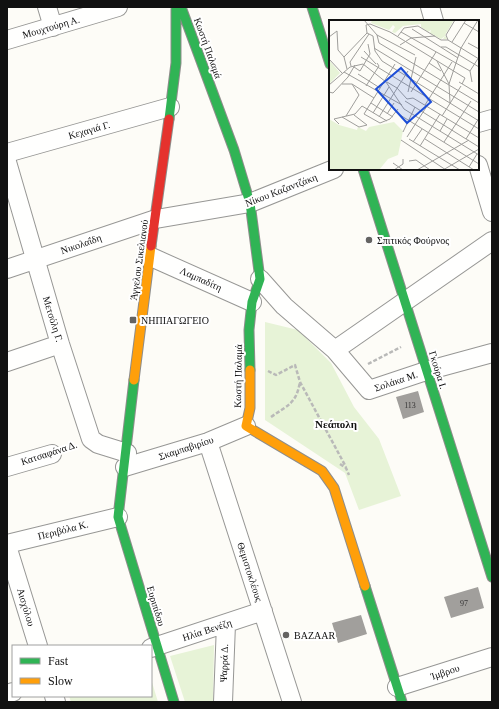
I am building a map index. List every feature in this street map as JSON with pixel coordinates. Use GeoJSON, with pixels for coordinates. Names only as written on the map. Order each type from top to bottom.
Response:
{"type":"FeatureCollection","features":[{"type":"Feature","properties":{"kind":"street"},"geometry":{"type":"LineString","coordinates":[[47,7],[53,27]]}},
{"type":"Feature","properties":{"kind":"street","name":"Μουχτούρη Α."},"geometry":{"type":"LineString","coordinates":[[7,40],[118,7]]}},
{"type":"Feature","properties":{"kind":"street","name":"Άγγελου Σικελιανού"},"geometry":{"type":"LineString","coordinates":[[118,517],[126,460],[149,256],[156,219],[177,48],[176,7]]}},
{"type":"Feature","properties":{"kind":"street","name":"Κωστή Παλαμά"},"geometry":{"type":"LineString","coordinates":[[181,7],[234,150],[250,203],[260,279],[252,302],[249,330],[250,408],[246,426]]}},
{"type":"Feature","properties":{"kind":"street"},"geometry":{"type":"LineString","coordinates":[[312,7],[329,61]]}},
{"type":"Feature","properties":{"kind":"street"},"geometry":{"type":"LineString","coordinates":[[430,7],[434,20]]}},
{"type":"Feature","properties":{"kind":"street","name":"Κεχαγιά Γ."},"geometry":{"type":"LineString","coordinates":[[7,153],[170,106]]}},
{"type":"Feature","properties":{"kind":"street"},"geometry":{"type":"LineString","coordinates":[[479,123],[492,120]]}},
{"type":"Feature","properties":{"kind":"street","name":"Μετσόλη Γ."},"geometry":{"type":"LineString","coordinates":[[7,162],[60,344],[91,439]]}},
{"type":"Feature","properties":{"kind":"street"},"geometry":{"type":"LineString","coordinates":[[479,168],[492,212]]}},
{"type":"Feature","properties":{"kind":"street","name":"Νίκου Καζαντζάκη"},"geometry":{"type":"LineString","coordinates":[[156,219],[250,203],[332,170]]}},
{"type":"Feature","properties":{"kind":"street","name":"Γκούρα Ι."},"geometry":{"type":"LineString","coordinates":[[363,170],[492,577]]}},
{"type":"Feature","properties":{"kind":"street","name":"Νικολαΐδη"},"geometry":{"type":"LineString","coordinates":[[7,269],[156,219]]}},
{"type":"Feature","properties":{"kind":"street"},"geometry":{"type":"LineString","coordinates":[[260,279],[284,306],[335,350],[492,241]]}},
{"type":"Feature","properties":{"kind":"street","name":"Λαμπαδίτη"},"geometry":{"type":"LineString","coordinates":[[149,256],[252,302]]}},
{"type":"Feature","properties":{"kind":"street"},"geometry":{"type":"LineString","coordinates":[[7,362],[60,344]]}},
{"type":"Feature","properties":{"kind":"street","name":"Σολάκα Μ."},"geometry":{"type":"LineString","coordinates":[[335,350],[369,390],[426,371],[492,352]]}},
{"type":"Feature","properties":{"kind":"street"},"geometry":{"type":"LineString","coordinates":[[246,426],[322,471],[334,488],[400,694]]}},
{"type":"Feature","properties":{"kind":"street","name":"Σκαμπαβιρίου"},"geometry":{"type":"LineString","coordinates":[[126,460],[208,442],[246,426]]}},
{"type":"Feature","properties":{"kind":"street"},"geometry":{"type":"LineString","coordinates":[[91,439],[126,460]]}},
{"type":"Feature","properties":{"kind":"street","name":"Θεμιστοκλέους"},"geometry":{"type":"LineString","coordinates":[[208,442],[292,702]]}},
{"type":"Feature","properties":{"kind":"street","name":"Κατσαφάνα Δ."},"geometry":{"type":"LineString","coordinates":[[7,467],[52,454]]}},
{"type":"Feature","properties":{"kind":"street","name":"Περιβόλα Κ."},"geometry":{"type":"LineString","coordinates":[[7,545],[118,517]]}},
{"type":"Feature","properties":{"kind":"street","name":"Ευριπίδου"},"geometry":{"type":"LineString","coordinates":[[118,517],[154,647],[174,702]]}},
{"type":"Feature","properties":{"kind":"street","name":"Αισχύλου"},"geometry":{"type":"LineString","coordinates":[[7,545],[38,645]]}},
{"type":"Feature","properties":{"kind":"street","name":"Ηλία Βενέζη"},"geometry":{"type":"LineString","coordinates":[[154,647],[263,611]]}},
{"type":"Feature","properties":{"kind":"street","name":"Ψαρρά Δ."},"geometry":{"type":"LineString","coordinates":[[223,702],[226,624]]}},
{"type":"Feature","properties":{"kind":"street","name":"Ίμβρου"},"geometry":{"type":"LineString","coordinates":[[400,694],[492,657]]}},
{"type":"Feature","properties":{"kind":"path"},"geometry":{"type":"LineString","coordinates":[[364,366],[405,345]]}},
{"type":"Feature","properties":{"kind":"path"},"geometry":{"type":"LineString","coordinates":[[268,364],[268,378]]}},
{"type":"Feature","properties":{"kind":"path"},"geometry":{"type":"LineString","coordinates":[[268,371],[276,375],[295,365],[300,382],[352,482]]}},
{"type":"Feature","properties":{"kind":"path"},"geometry":{"type":"LineString","coordinates":[[271,417],[293,402],[300,382]]}},
{"type":"Feature","properties":{"kind":"path"},"geometry":{"type":"LineString","coordinates":[[269,412],[274,420]]}},
{"type":"Feature","properties":{"kind":"path","name":"Κατσαφάνα Δ."},"geometry":{"type":"LineString","coordinates":[[52,454],[91,439]]}},
{"type":"Feature","properties":{"kind":"path"},"geometry":{"type":"LineString","coordinates":[[334,459],[346,468]]}},
{"type":"Feature","properties":{"kind":"green space"},"geometry":{"type":"Polygon","coordinates":[[[265,322],[298,330],[331,363],[354,407],[379,439],[401,496],[359,510],[345,473],[265,420],[265,322]]]}},
{"type":"Feature","properties":{"kind":"green space"},"geometry":{"type":"Polygon","coordinates":[[[214,645],[213,702],[185,702],[170,656],[214,645]]]}},
{"type":"Feature","properties":{"kind":"green space"},"geometry":{"type":"Polygon","coordinates":[[[152,682],[158,702],[71,702],[69,697],[152,697],[152,682]]]}},
{"type":"Feature","properties":{"kind":"building"},"geometry":{"type":"Polygon","coordinates":[[[418,391],[424,412],[403,419],[396,397],[418,391]]]}},
{"type":"Feature","properties":{"kind":"building"},"geometry":{"type":"Polygon","coordinates":[[[478,587],[484,608],[451,618],[444,597],[478,587]]]}},
{"type":"Feature","properties":{"kind":"building"},"geometry":{"type":"Polygon","coordinates":[[[361,615],[367,634],[338,643],[332,623],[361,615]]]}},
{"type":"Feature","properties":{"kind":"traffic: fast"},"geometry":{"type":"LineString","coordinates":[[181,7],[234,150],[250,203],[260,279],[252,302],[249,330],[250,370]]}},
{"type":"Feature","properties":{"kind":"traffic: fast"},"geometry":{"type":"LineString","coordinates":[[312,7],[329,61]]}},
{"type":"Feature","properties":{"kind":"traffic: fast"},"geometry":{"type":"LineString","coordinates":[[169,119],[176,63],[176,9]]}},
{"type":"Feature","properties":{"kind":"traffic: fast"},"geometry":{"type":"LineString","coordinates":[[363,170],[492,577]]}},
{"type":"Feature","properties":{"kind":"traffic: fast"},"geometry":{"type":"LineString","coordinates":[[134,380],[118,517],[174,702]]}},
{"type":"Feature","properties":{"kind":"traffic: fast"},"geometry":{"type":"LineString","coordinates":[[365,586],[402,702]]}},
{"type":"Feature","properties":{"kind":"traffic: slow"},"geometry":{"type":"LineString","coordinates":[[134,380],[151,246]]}},
{"type":"Feature","properties":{"kind":"traffic: slow"},"geometry":{"type":"LineString","coordinates":[[250,370],[250,408],[246,426],[322,471],[334,488],[365,586]]}},
{"type":"Feature","properties":{"kind":"traffic: jam"},"geometry":{"type":"LineString","coordinates":[[151,246],[169,119]]}},
{"type":"Feature","properties":{"kind":"place","name":"Σπιτικός Φούρνος"},"geometry":{"type":"Point","coordinates":[369,240]}},
{"type":"Feature","properties":{"kind":"place","name":"ΝΗΠΙΑΓΩΓΕΙΟ"},"geometry":{"type":"Point","coordinates":[133,320]}},
{"type":"Feature","properties":{"kind":"place","name":"BAZAAR"},"geometry":{"type":"Point","coordinates":[286,635]}},
{"type":"Feature","properties":{"kind":"district","name":"Νεάπολη"},"geometry":{"type":"Point","coordinates":[336,424]}}]}
